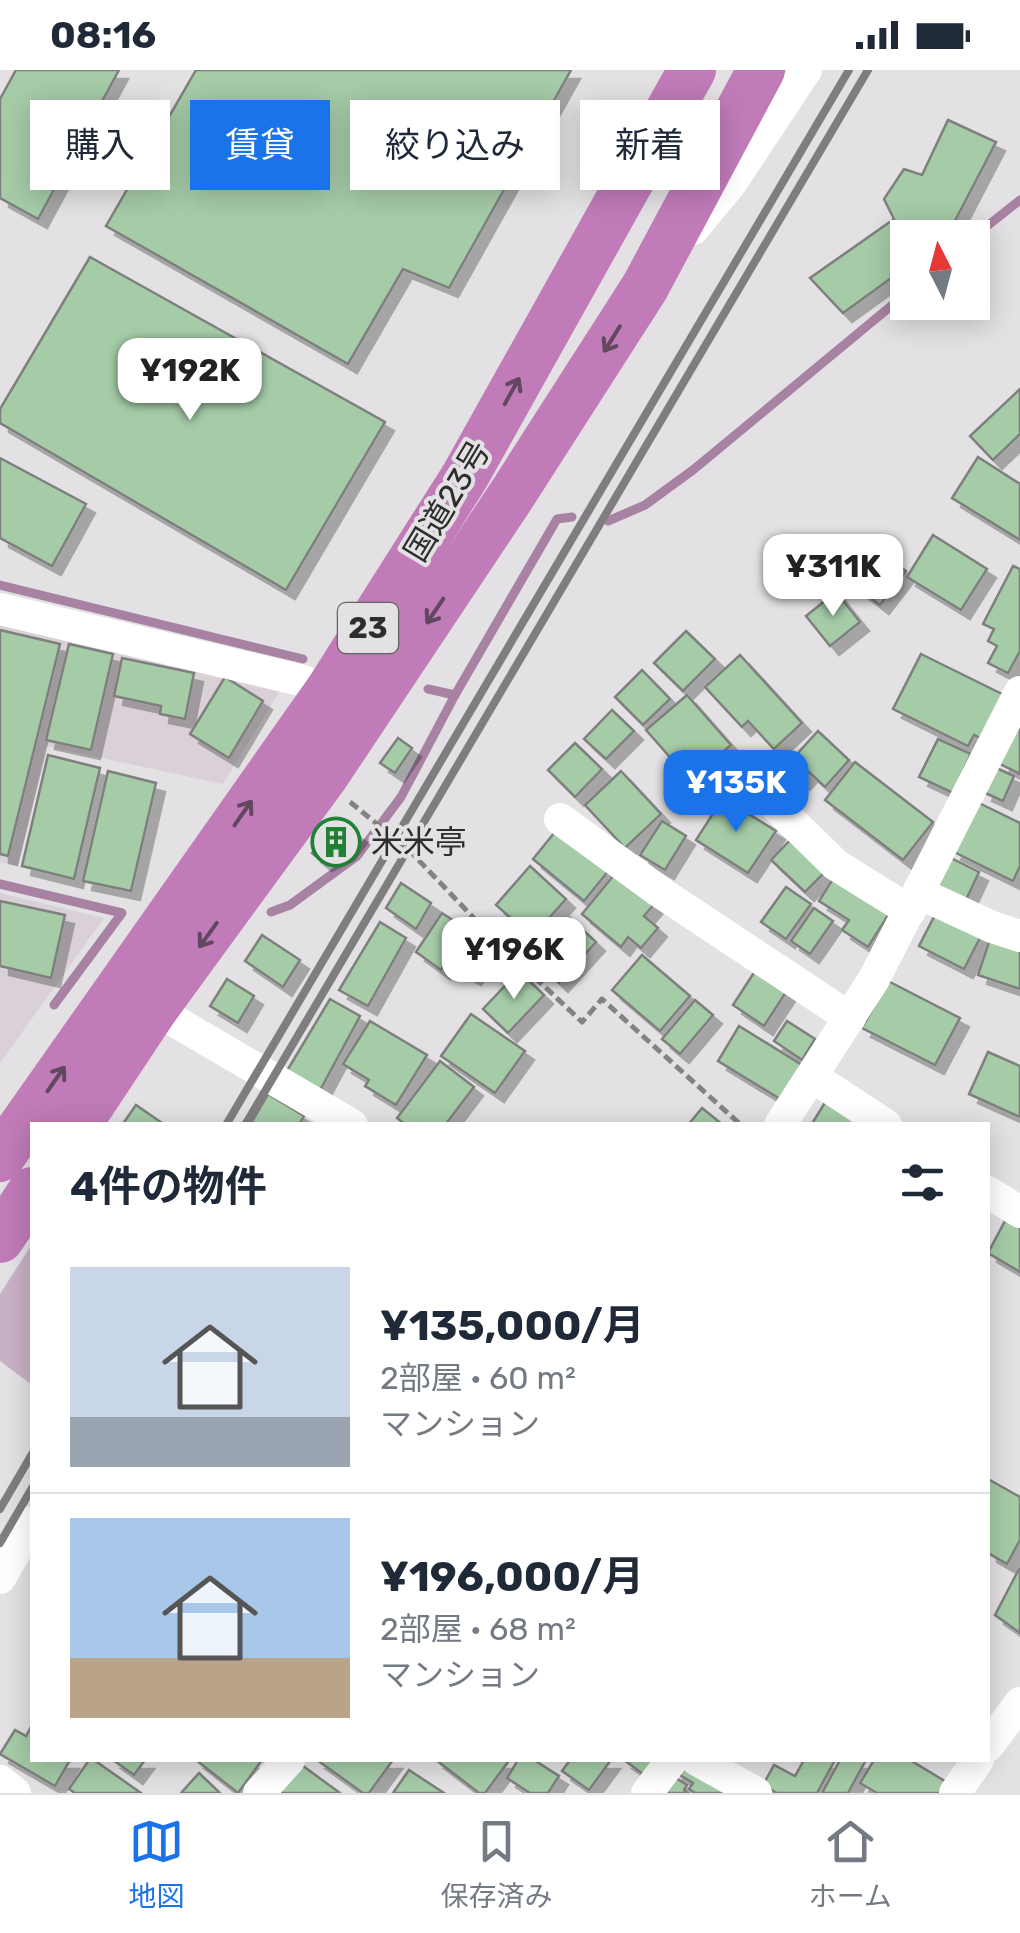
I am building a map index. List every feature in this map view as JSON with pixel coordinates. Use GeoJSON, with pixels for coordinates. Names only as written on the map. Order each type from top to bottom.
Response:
{"type":"FeatureCollection","features":[{"type":"Feature","properties":{"kind":"highway","name":"国道23号"},"geometry":{"type":"LineString","coordinates":[[0,1158],[330,689],[465,476],[692,70]]}},
{"type":"Feature","properties":{"kind":"highway","name":"国道23号"},"geometry":{"type":"LineString","coordinates":[[79,1122],[154,1010],[325,774],[514,493],[645,287],[761,70]]}},
{"type":"Feature","properties":{"kind":"highway"},"geometry":{"type":"LineString","coordinates":[[0,1240],[30,1195]]}},
{"type":"Feature","properties":{"kind":"street"},"geometry":{"type":"LineString","coordinates":[[645,287],[732,184],[806,70]]}},
{"type":"Feature","properties":{"kind":"street"},"geometry":{"type":"LineString","coordinates":[[0,609],[304,681]]}},
{"type":"Feature","properties":{"kind":"street"},"geometry":{"type":"LineString","coordinates":[[782,1122],[850,1018],[914,902],[1020,692]]}},
{"type":"Feature","properties":{"kind":"street"},"geometry":{"type":"LineString","coordinates":[[752,783],[836,865],[914,902],[1020,936]]}},
{"type":"Feature","properties":{"kind":"street"},"geometry":{"type":"LineString","coordinates":[[560,820],[660,892],[850,1018]]}},
{"type":"Feature","properties":{"kind":"street"},"geometry":{"type":"LineString","coordinates":[[154,1010],[347,1122]]}},
{"type":"Feature","properties":{"kind":"street"},"geometry":{"type":"LineString","coordinates":[[813,1077],[881,1122]]}},
{"type":"Feature","properties":{"kind":"street"},"geometry":{"type":"LineString","coordinates":[[0,1578],[30,1526]]}},
{"type":"Feature","properties":{"kind":"street"},"geometry":{"type":"LineString","coordinates":[[260,1793],[287,1762]]}},
{"type":"Feature","properties":{"kind":"street"},"geometry":{"type":"LineString","coordinates":[[647,1793],[670,1762]]}},
{"type":"Feature","properties":{"kind":"street"},"geometry":{"type":"LineString","coordinates":[[701,1762],[756,1793]]}},
{"type":"Feature","properties":{"kind":"street"},"geometry":{"type":"LineString","coordinates":[[955,1793],[977,1762]]}},
{"type":"Feature","properties":{"kind":"street"},"geometry":{"type":"LineString","coordinates":[[0,1782],[15,1793]]}},
{"type":"Feature","properties":{"kind":"path"},"geometry":{"type":"LineString","coordinates":[[350,802],[386,831],[582,1022],[602,999],[738,1122]]}},
{"type":"Feature","properties":{"kind":"shaded area"},"geometry":{"type":"Polygon","coordinates":[[[0,621],[283,686],[223,784],[46,746],[18,866],[0,862],[0,621]]]}},
{"type":"Feature","properties":{"kind":"shaded area"},"geometry":{"type":"Polygon","coordinates":[[[0,893],[104,918],[0,1063],[0,893]]]}},
{"type":"Feature","properties":{"kind":"shaded area"},"geometry":{"type":"Polygon","coordinates":[[[30,1247],[30,1384],[0,1361],[0,1294],[30,1247]]]}},
{"type":"Feature","properties":{"kind":"building"},"geometry":{"type":"Polygon","coordinates":[[[16,70],[119,70],[103,100],[30,100],[30,190],[54,190],[38,219],[0,198],[0,99],[16,70]]]}},
{"type":"Feature","properties":{"kind":"building"},"geometry":{"type":"Polygon","coordinates":[[[196,70],[571,70],[554,100],[350,100],[350,190],[504,190],[449,288],[403,269],[348,364],[106,226],[127,190],[170,190],[170,115],[196,70]]]}},
{"type":"Feature","properties":{"kind":"building"},"geometry":{"type":"Polygon","coordinates":[[[948,120],[996,142],[955,220],[893,220],[884,199],[904,169],[922,175],[948,120]]]}},
{"type":"Feature","properties":{"kind":"building"},"geometry":{"type":"Polygon","coordinates":[[[890,222],[890,279],[843,313],[810,278],[890,222]]]}},
{"type":"Feature","properties":{"kind":"building"},"geometry":{"type":"Polygon","coordinates":[[[90,257],[385,422],[286,590],[0,423],[0,409],[90,257]]]}},
{"type":"Feature","properties":{"kind":"building"},"geometry":{"type":"Polygon","coordinates":[[[1020,389],[1020,434],[993,460],[970,436],[1020,389]]]}},
{"type":"Feature","properties":{"kind":"building"},"geometry":{"type":"Polygon","coordinates":[[[978,457],[1020,484],[1020,540],[952,498],[978,457]]]}},
{"type":"Feature","properties":{"kind":"building"},"geometry":{"type":"Polygon","coordinates":[[[0,458],[86,504],[52,566],[0,538],[0,458]]]}},
{"type":"Feature","properties":{"kind":"building"},"geometry":{"type":"Polygon","coordinates":[[[933,535],[987,569],[961,610],[907,577],[933,535]]]}},
{"type":"Feature","properties":{"kind":"building"},"geometry":{"type":"Polygon","coordinates":[[[882,553],[906,571],[880,605],[856,587],[882,553]]]}},
{"type":"Feature","properties":{"kind":"building"},"geometry":{"type":"Polygon","coordinates":[[[1013,566],[1020,569],[1020,651],[1008,673],[988,663],[997,646],[988,641],[994,629],[983,624],[1013,566]]]}},
{"type":"Feature","properties":{"kind":"building"},"geometry":{"type":"Polygon","coordinates":[[[836,592],[860,622],[830,646],[806,616],[836,592]]]}},
{"type":"Feature","properties":{"kind":"building"},"geometry":{"type":"Polygon","coordinates":[[[0,630],[60,644],[8,856],[0,854],[0,630]]]}},
{"type":"Feature","properties":{"kind":"building"},"geometry":{"type":"Polygon","coordinates":[[[686,631],[715,659],[683,691],[654,663],[686,631]]]}},
{"type":"Feature","properties":{"kind":"building"},"geometry":{"type":"Polygon","coordinates":[[[69,644],[113,654],[91,750],[46,740],[69,644]]]}},
{"type":"Feature","properties":{"kind":"building"},"geometry":{"type":"Polygon","coordinates":[[[921,654],[1004,695],[982,739],[974,735],[968,746],[893,709],[921,654]]]}},
{"type":"Feature","properties":{"kind":"building"},"geometry":{"type":"Polygon","coordinates":[[[740,655],[802,723],[774,749],[748,721],[742,727],[705,687],[740,655]]]}},
{"type":"Feature","properties":{"kind":"building"},"geometry":{"type":"Polygon","coordinates":[[[122,658],[194,673],[185,719],[160,714],[161,706],[114,696],[122,658]]]}},
{"type":"Feature","properties":{"kind":"building"},"geometry":{"type":"Polygon","coordinates":[[[642,670],[670,699],[643,725],[615,697],[642,670]]]}},
{"type":"Feature","properties":{"kind":"building"},"geometry":{"type":"Polygon","coordinates":[[[225,677],[263,701],[229,758],[190,734],[225,677]]]}},
{"type":"Feature","properties":{"kind":"building"},"geometry":{"type":"Polygon","coordinates":[[[687,695],[731,745],[690,780],[646,730],[687,695]]]}},
{"type":"Feature","properties":{"kind":"building"},"geometry":{"type":"Polygon","coordinates":[[[612,710],[634,731],[606,759],[584,739],[612,710]]]}},
{"type":"Feature","properties":{"kind":"building"},"geometry":{"type":"Polygon","coordinates":[[[1020,724],[1020,774],[1000,764],[1020,724]]]}},
{"type":"Feature","properties":{"kind":"building"},"geometry":{"type":"Polygon","coordinates":[[[818,731],[849,760],[825,787],[809,772],[801,781],[786,766],[818,731]]]}},
{"type":"Feature","properties":{"kind":"building"},"geometry":{"type":"Polygon","coordinates":[[[398,738],[412,748],[395,773],[380,763],[398,738]]]}},
{"type":"Feature","properties":{"kind":"building"},"geometry":{"type":"Polygon","coordinates":[[[938,739],[971,754],[953,793],[919,777],[938,739]]]}},
{"type":"Feature","properties":{"kind":"building"},"geometry":{"type":"Polygon","coordinates":[[[575,743],[602,769],[575,797],[548,770],[575,743]]]}},
{"type":"Feature","properties":{"kind":"building"},"geometry":{"type":"Polygon","coordinates":[[[48,755],[100,768],[74,879],[22,866],[48,755]]]}},
{"type":"Feature","properties":{"kind":"building"},"geometry":{"type":"Polygon","coordinates":[[[855,762],[933,822],[903,860],[825,800],[855,762]]]}},
{"type":"Feature","properties":{"kind":"building"},"geometry":{"type":"Polygon","coordinates":[[[994,767],[1014,776],[1003,801],[983,792],[994,767]]]}},
{"type":"Feature","properties":{"kind":"building"},"geometry":{"type":"Polygon","coordinates":[[[108,771],[156,783],[131,891],[83,881],[108,771]]]}},
{"type":"Feature","properties":{"kind":"building"},"geometry":{"type":"Polygon","coordinates":[[[621,771],[661,814],[625,848],[585,805],[621,771]]]}},
{"type":"Feature","properties":{"kind":"building"},"geometry":{"type":"Polygon","coordinates":[[[723,798],[776,831],[748,873],[696,840],[723,798]]]}},
{"type":"Feature","properties":{"kind":"building"},"geometry":{"type":"Polygon","coordinates":[[[977,802],[1020,823],[1020,866],[1013,881],[952,851],[977,802]]]}},
{"type":"Feature","properties":{"kind":"building","name":"米米亭"},"geometry":{"type":"Polygon","coordinates":[[[341,821],[358,834],[345,851],[323,862],[312,853],[341,821]]]}},
{"type":"Feature","properties":{"kind":"building"},"geometry":{"type":"Polygon","coordinates":[[[662,821],[686,836],[665,870],[640,855],[662,821]]]}},
{"type":"Feature","properties":{"kind":"building"},"geometry":{"type":"Polygon","coordinates":[[[559,827],[610,869],[584,901],[533,859],[559,827]]]}},
{"type":"Feature","properties":{"kind":"building"},"geometry":{"type":"Polygon","coordinates":[[[795,835],[829,868],[805,892],[771,860],[795,835]]]}},
{"type":"Feature","properties":{"kind":"building"},"geometry":{"type":"Polygon","coordinates":[[[951,858],[979,872],[966,900],[937,886],[951,858]]]}},
{"type":"Feature","properties":{"kind":"building"},"geometry":{"type":"Polygon","coordinates":[[[530,866],[566,899],[532,937],[496,905],[530,866]]]}},
{"type":"Feature","properties":{"kind":"building"},"geometry":{"type":"Polygon","coordinates":[[[618,870],[656,902],[644,916],[658,928],[641,948],[628,937],[621,947],[582,914],[618,870]]]}},
{"type":"Feature","properties":{"kind":"building"},"geometry":{"type":"Polygon","coordinates":[[[836,874],[892,909],[868,947],[842,930],[849,920],[819,901],[836,874]]]}},
{"type":"Feature","properties":{"kind":"building"},"geometry":{"type":"Polygon","coordinates":[[[401,883],[431,903],[416,929],[386,908],[401,883]]]}},
{"type":"Feature","properties":{"kind":"building"},"geometry":{"type":"Polygon","coordinates":[[[786,887],[811,904],[786,939],[761,922],[786,887]]]}},
{"type":"Feature","properties":{"kind":"building"},"geometry":{"type":"Polygon","coordinates":[[[0,901],[65,915],[51,978],[0,966],[0,901]]]}},
{"type":"Feature","properties":{"kind":"building"},"geometry":{"type":"Polygon","coordinates":[[[814,908],[833,921],[810,954],[791,941],[814,908]]]}},
{"type":"Feature","properties":{"kind":"building"},"geometry":{"type":"Polygon","coordinates":[[[937,911],[982,934],[964,969],[919,946],[937,911]]]}},
{"type":"Feature","properties":{"kind":"building"},"geometry":{"type":"Polygon","coordinates":[[[442,913],[492,946],[472,976],[447,961],[441,970],[416,952],[442,913]]]}},
{"type":"Feature","properties":{"kind":"building"},"geometry":{"type":"Polygon","coordinates":[[[570,918],[596,942],[559,983],[533,958],[570,918]]]}},
{"type":"Feature","properties":{"kind":"building"},"geometry":{"type":"Polygon","coordinates":[[[380,922],[406,938],[368,1006],[339,990],[380,922]]]}},
{"type":"Feature","properties":{"kind":"building"},"geometry":{"type":"Polygon","coordinates":[[[262,935],[300,960],[283,987],[245,961],[262,935]]]}},
{"type":"Feature","properties":{"kind":"building"},"geometry":{"type":"Polygon","coordinates":[[[991,936],[1020,946],[1020,989],[978,975],[991,936]]]}},
{"type":"Feature","properties":{"kind":"building"},"geometry":{"type":"Polygon","coordinates":[[[642,955],[690,996],[660,1031],[612,990],[642,955]]]}},
{"type":"Feature","properties":{"kind":"building"},"geometry":{"type":"Polygon","coordinates":[[[757,968],[788,989],[764,1026],[733,1005],[757,968]]]}},
{"type":"Feature","properties":{"kind":"building"},"geometry":{"type":"Polygon","coordinates":[[[519,971],[544,995],[508,1033],[483,1009],[519,971]]]}},
{"type":"Feature","properties":{"kind":"building"},"geometry":{"type":"Polygon","coordinates":[[[227,979],[254,996],[238,1023],[210,1006],[227,979]]]}},
{"type":"Feature","properties":{"kind":"building"},"geometry":{"type":"Polygon","coordinates":[[[888,981],[960,1018],[935,1065],[862,1028],[888,981]]]}},
{"type":"Feature","properties":{"kind":"building"},"geometry":{"type":"Polygon","coordinates":[[[330,999],[360,1016],[318,1094],[285,1074],[330,999]]]}},
{"type":"Feature","properties":{"kind":"building"},"geometry":{"type":"Polygon","coordinates":[[[695,1000],[713,1015],[680,1054],[662,1039],[695,1000]]]}},
{"type":"Feature","properties":{"kind":"building"},"geometry":{"type":"Polygon","coordinates":[[[471,1014],[525,1051],[495,1093],[441,1056],[471,1014]]]}},
{"type":"Feature","properties":{"kind":"building"},"geometry":{"type":"Polygon","coordinates":[[[370,1021],[427,1055],[396,1105],[365,1086],[369,1080],[343,1064],[370,1021]]]}},
{"type":"Feature","properties":{"kind":"building"},"geometry":{"type":"Polygon","coordinates":[[[787,1021],[815,1039],[802,1060],[774,1041],[787,1021]]]}},
{"type":"Feature","properties":{"kind":"building"},"geometry":{"type":"Polygon","coordinates":[[[739,1026],[802,1065],[780,1099],[718,1061],[739,1026]]]}},
{"type":"Feature","properties":{"kind":"building"},"geometry":{"type":"Polygon","coordinates":[[[988,1052],[1020,1066],[1020,1117],[969,1094],[988,1052]]]}},
{"type":"Feature","properties":{"kind":"building"},"geometry":{"type":"Polygon","coordinates":[[[440,1061],[474,1087],[447,1122],[402,1122],[397,1118],[440,1061]]]}},
{"type":"Feature","properties":{"kind":"building"},"geometry":{"type":"Polygon","coordinates":[[[268,1094],[304,1116],[301,1122],[252,1122],[268,1094]]]}},
{"type":"Feature","properties":{"kind":"building"},"geometry":{"type":"Polygon","coordinates":[[[829,1096],[873,1122],[813,1122],[829,1096]]]}},
{"type":"Feature","properties":{"kind":"building"},"geometry":{"type":"Polygon","coordinates":[[[136,1105],[161,1122],[124,1122],[136,1105]]]}},
{"type":"Feature","properties":{"kind":"building"},"geometry":{"type":"Polygon","coordinates":[[[702,1108],[719,1122],[690,1122],[702,1108]]]}},
{"type":"Feature","properties":{"kind":"building"},"geometry":{"type":"Polygon","coordinates":[[[1006,1219],[1020,1227],[1020,1272],[990,1254],[1006,1219]]]}},
{"type":"Feature","properties":{"kind":"building"},"geometry":{"type":"Polygon","coordinates":[[[990,1480],[1020,1497],[1020,1540],[1007,1564],[990,1554],[990,1480]]]}},
{"type":"Feature","properties":{"kind":"building"},"geometry":{"type":"Polygon","coordinates":[[[1020,1569],[1020,1633],[995,1615],[1020,1569]]]}},
{"type":"Feature","properties":{"kind":"building"},"geometry":{"type":"Polygon","coordinates":[[[30,1729],[30,1762],[69,1762],[55,1786],[0,1754],[15,1730],[26,1736],[30,1729]]]}},
{"type":"Feature","properties":{"kind":"building"},"geometry":{"type":"Polygon","coordinates":[[[88,1762],[97,1762],[141,1793],[75,1793],[69,1789],[88,1762]]]}},
{"type":"Feature","properties":{"kind":"building"},"geometry":{"type":"Polygon","coordinates":[[[116,1762],[144,1762],[134,1775],[116,1762]]]}},
{"type":"Feature","properties":{"kind":"building"},"geometry":{"type":"Polygon","coordinates":[[[199,1762],[261,1762],[238,1793],[199,1762]]]}},
{"type":"Feature","properties":{"kind":"building"},"geometry":{"type":"Polygon","coordinates":[[[320,1762],[392,1762],[369,1793],[363,1793],[320,1762]]]}},
{"type":"Feature","properties":{"kind":"building"},"geometry":{"type":"Polygon","coordinates":[[[439,1762],[508,1762],[485,1793],[479,1793],[439,1762]]]}},
{"type":"Feature","properties":{"kind":"building"},"geometry":{"type":"Polygon","coordinates":[[[517,1762],[537,1762],[559,1776],[548,1793],[530,1793],[507,1778],[517,1762]]]}},
{"type":"Feature","properties":{"kind":"building"},"geometry":{"type":"Polygon","coordinates":[[[569,1762],[610,1762],[589,1790],[562,1771],[569,1762]]]}},
{"type":"Feature","properties":{"kind":"building"},"geometry":{"type":"Polygon","coordinates":[[[627,1762],[658,1762],[647,1777],[627,1762]]]}},
{"type":"Feature","properties":{"kind":"building"},"geometry":{"type":"Polygon","coordinates":[[[683,1762],[726,1793],[695,1793],[689,1789],[693,1783],[673,1771],[683,1762]]]}},
{"type":"Feature","properties":{"kind":"building"},"geometry":{"type":"Polygon","coordinates":[[[803,1762],[834,1762],[817,1793],[777,1793],[763,1785],[774,1765],[795,1776],[803,1762]]]}},
{"type":"Feature","properties":{"kind":"building"},"geometry":{"type":"Polygon","coordinates":[[[839,1762],[865,1762],[848,1793],[822,1793],[839,1762]]]}},
{"type":"Feature","properties":{"kind":"building"},"geometry":{"type":"Polygon","coordinates":[[[873,1762],[913,1762],[948,1783],[941,1793],[877,1793],[860,1783],[873,1762]]]}},
{"type":"Feature","properties":{"kind":"building"},"geometry":{"type":"Polygon","coordinates":[[[299,1763],[340,1793],[276,1793],[299,1763]]]}},
{"type":"Feature","properties":{"kind":"building"},"geometry":{"type":"Polygon","coordinates":[[[409,1770],[444,1793],[393,1793],[409,1770]]]}},
{"type":"Feature","properties":{"kind":"building"},"geometry":{"type":"Polygon","coordinates":[[[199,1773],[220,1793],[181,1793],[199,1773]]]}},
{"type":"Feature","properties":{"kind":"building"},"geometry":{"type":"Polygon","coordinates":[[[668,1773],[687,1785],[684,1790],[688,1793],[654,1793],[668,1773]]]}},
{"type":"Feature","properties":{"kind":"waterway"},"geometry":{"type":"LineString","coordinates":[[990,224],[1020,200]]}},
{"type":"Feature","properties":{"kind":"waterway"},"geometry":{"type":"LineString","coordinates":[[608,521],[645,505],[693,470],[890,307]]}},
{"type":"Feature","properties":{"kind":"waterway"},"geometry":{"type":"LineString","coordinates":[[428,689],[455,695],[557,519],[572,517]]}},
{"type":"Feature","properties":{"kind":"waterway"},"geometry":{"type":"LineString","coordinates":[[0,585],[303,659]]}},
{"type":"Feature","properties":{"kind":"waterway"},"geometry":{"type":"LineString","coordinates":[[271,912],[290,905],[357,856],[401,797],[455,695]]}},
{"type":"Feature","properties":{"kind":"waterway"},"geometry":{"type":"LineString","coordinates":[[0,884],[122,913],[54,1005]]}},
{"type":"Feature","properties":{"kind":"railway"},"geometry":{"type":"LineString","coordinates":[[228,1122],[849,70]]}},
{"type":"Feature","properties":{"kind":"railway"},"geometry":{"type":"LineString","coordinates":[[247,1122],[868,70]]}},
{"type":"Feature","properties":{"kind":"railway"},"geometry":{"type":"LineString","coordinates":[[0,1509],[30,1457]]}},
{"type":"Feature","properties":{"kind":"railway"},"geometry":{"type":"LineString","coordinates":[[0,1543],[30,1491]]}},
{"type":"Feature","properties":{"kind":"place","name":"米米亭"},"geometry":{"type":"Point","coordinates":[336,842]}}]}
